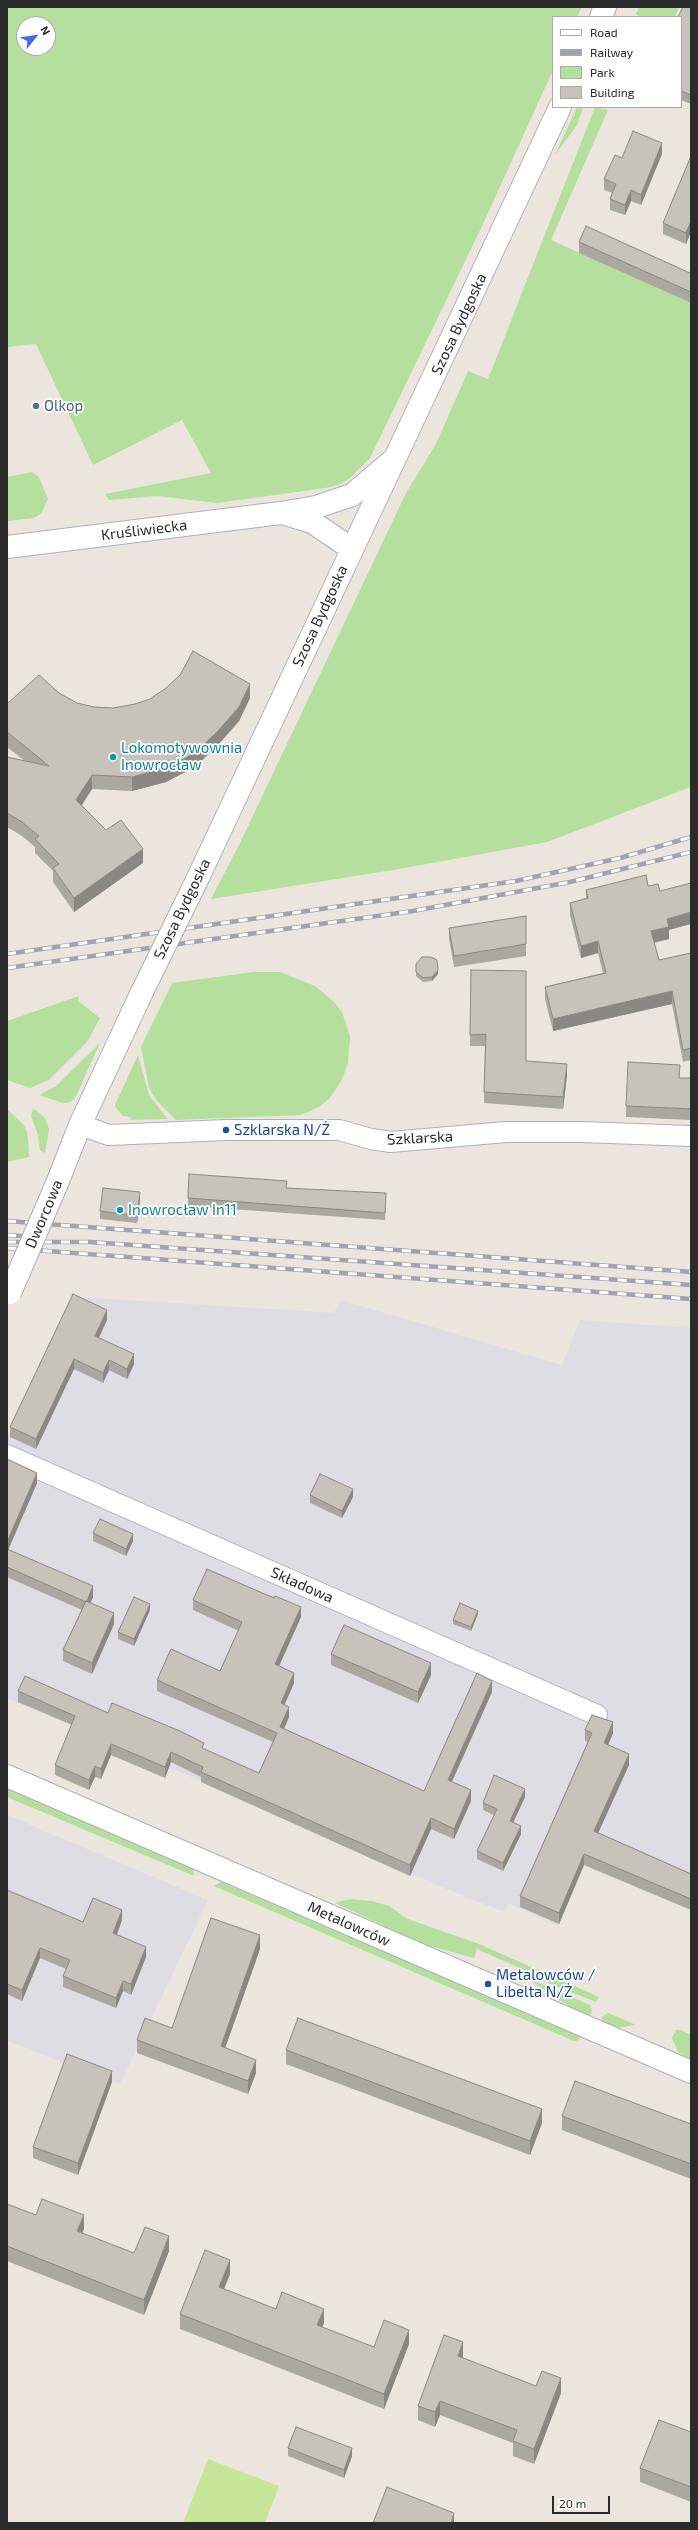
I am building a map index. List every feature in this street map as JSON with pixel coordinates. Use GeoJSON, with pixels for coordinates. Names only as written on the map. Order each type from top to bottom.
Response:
{"type":"FeatureCollection","features":[{"type":"Feature","properties":{"kind":"main road","name":"Szosa Bydgoska"},"geometry":{"type":"LineString","coordinates":[[80,1125],[396,458],[560,108]]}},
{"type":"Feature","properties":{"kind":"main road","name":"Kruśliwiecka"},"geometry":{"type":"LineString","coordinates":[[7,547],[281,513],[316,506],[352,495],[396,458]]}},
{"type":"Feature","properties":{"kind":"main road","name":"Kruśliwiecka"},"geometry":{"type":"LineString","coordinates":[[281,513],[312,522],[352,549]]}},
{"type":"Feature","properties":{"kind":"main road","name":"Dworcowa"},"geometry":{"type":"LineString","coordinates":[[9,1298],[80,1125]]}},
{"type":"Feature","properties":{"kind":"main road","name":"Metalowców"},"geometry":{"type":"LineString","coordinates":[[7,1776],[691,2072]]}},
{"type":"Feature","properties":{"kind":"street","name":"Szklarska"},"geometry":{"type":"LineString","coordinates":[[80,1125],[108,1135],[226,1130],[338,1130],[371,1139],[391,1142],[506,1132],[582,1132],[691,1136]]}},
{"type":"Feature","properties":{"kind":"street","name":"Składowa"},"geometry":{"type":"LineString","coordinates":[[7,1455],[597,1715]]}},
{"type":"Feature","properties":{"kind":"shaded area"},"geometry":{"type":"Polygon","coordinates":[[[76,1297],[334,1313],[341,1300],[562,1365],[580,1320],[691,1328],[691,1910],[583,1865],[557,1925],[508,1903],[504,1912],[365,1856],[238,1797],[7,1698],[7,1437],[76,1297]]]}},
{"type":"Feature","properties":{"kind":"shaded area"},"geometry":{"type":"Polygon","coordinates":[[[7,1815],[208,1900],[120,2084],[7,2041],[7,1815]]]}},
{"type":"Feature","properties":{"kind":"green space"},"geometry":{"type":"Polygon","coordinates":[[[7,7],[582,7],[578,16],[552,16],[552,72],[483,224],[370,458],[349,479],[338,485],[326,488],[217,503],[157,496],[109,500],[105,494],[211,473],[182,420],[93,465],[36,344],[7,347],[7,7]]]}},
{"type":"Feature","properties":{"kind":"green space"},"geometry":{"type":"Polygon","coordinates":[[[639,7],[679,7],[675,16],[639,16],[636,14],[639,7]]]}},
{"type":"Feature","properties":{"kind":"green space"},"geometry":{"type":"Polygon","coordinates":[[[577,108],[583,108],[577,125],[555,155],[577,108]]]}},
{"type":"Feature","properties":{"kind":"green space"},"geometry":{"type":"Polygon","coordinates":[[[595,108],[608,110],[551,240],[691,303],[691,787],[547,842],[399,869],[211,899],[240,843],[406,493],[436,444],[468,371],[488,379],[595,108]]]}},
{"type":"Feature","properties":{"kind":"green space"},"geometry":{"type":"Polygon","coordinates":[[[32,472],[39,477],[48,499],[41,514],[34,518],[7,521],[7,477],[32,472]]]}},
{"type":"Feature","properties":{"kind":"green space"},"geometry":{"type":"Polygon","coordinates":[[[253,972],[280,972],[315,986],[334,1002],[342,1012],[350,1037],[348,1063],[341,1082],[329,1099],[319,1107],[301,1115],[176,1120],[156,1100],[149,1088],[141,1047],[172,983],[253,972]]]}},
{"type":"Feature","properties":{"kind":"green space"},"geometry":{"type":"Polygon","coordinates":[[[79,996],[78,1001],[100,1018],[87,1042],[49,1080],[30,1088],[7,1080],[7,1021],[79,996]]]}},
{"type":"Feature","properties":{"kind":"green space"},"geometry":{"type":"Polygon","coordinates":[[[100,1043],[76,1096],[71,1102],[63,1103],[39,1095],[56,1086],[100,1043]]]}},
{"type":"Feature","properties":{"kind":"green space"},"geometry":{"type":"Polygon","coordinates":[[[138,1055],[149,1095],[168,1119],[131,1120],[130,1117],[123,1116],[116,1108],[115,1105],[138,1055]]]}},
{"type":"Feature","properties":{"kind":"green space"},"geometry":{"type":"Polygon","coordinates":[[[33,1108],[45,1118],[49,1129],[45,1153],[40,1150],[38,1135],[31,1116],[33,1108]]]}},
{"type":"Feature","properties":{"kind":"green space"},"geometry":{"type":"Polygon","coordinates":[[[7,1109],[23,1124],[27,1132],[29,1157],[7,1162],[7,1109]]]}},
{"type":"Feature","properties":{"kind":"green space"},"geometry":{"type":"Polygon","coordinates":[[[7,1788],[193,1868],[194,1876],[7,1797],[7,1788]]]}},
{"type":"Feature","properties":{"kind":"green space"},"geometry":{"type":"Polygon","coordinates":[[[221,1882],[581,2035],[579,2040],[574,2041],[214,1886],[221,1882]]]}},
{"type":"Feature","properties":{"kind":"green space"},"geometry":{"type":"Polygon","coordinates":[[[351,1899],[372,1901],[389,1906],[408,1919],[479,1944],[599,1997],[596,2002],[523,1973],[524,1970],[477,1949],[474,1958],[423,1944],[335,1903],[351,1899]]]}},
{"type":"Feature","properties":{"kind":"green space"},"geometry":{"type":"Polygon","coordinates":[[[525,1977],[590,2005],[592,2011],[590,2017],[569,2006],[525,1977]]]}},
{"type":"Feature","properties":{"kind":"green space"},"geometry":{"type":"Polygon","coordinates":[[[608,2013],[636,2025],[616,2028],[601,2021],[603,2016],[608,2013]]]}},
{"type":"Feature","properties":{"kind":"green space"},"geometry":{"type":"Polygon","coordinates":[[[676,2030],[681,2030],[691,2035],[691,2060],[678,2052],[672,2038],[676,2030]]]}},
{"type":"Feature","properties":{"kind":"green space"},"geometry":{"type":"Polygon","coordinates":[[[208,2459],[279,2486],[265,2523],[183,2523],[208,2459]]]}},
{"type":"Feature","properties":{"kind":"building"},"geometry":{"type":"Polygon","coordinates":[[[683,7],[691,7],[691,95],[682,91],[682,16],[678,16],[683,7]]]}},
{"type":"Feature","properties":{"kind":"building"},"geometry":{"type":"Polygon","coordinates":[[[633,131],[662,143],[641,195],[631,190],[625,205],[610,199],[616,184],[604,179],[615,155],[622,158],[633,131]]]}},
{"type":"Feature","properties":{"kind":"building"},"geometry":{"type":"Polygon","coordinates":[[[691,156],[691,221],[686,233],[663,223],[691,156]]]}},
{"type":"Feature","properties":{"kind":"building"},"geometry":{"type":"Polygon","coordinates":[[[586,226],[690,273],[691,271],[691,292],[579,242],[586,226]]]}},
{"type":"Feature","properties":{"kind":"building","name":"Lokomotywownia Inowrocław"},"geometry":{"type":"Polygon","coordinates":[[[193,651],[250,684],[239,707],[218,731],[195,753],[166,768],[132,777],[92,775],[76,800],[106,830],[121,820],[143,849],[74,898],[53,868],[59,864],[35,839],[39,836],[22,822],[7,813],[7,757],[49,766],[7,732],[7,704],[39,675],[59,693],[77,703],[94,707],[113,708],[135,704],[150,699],[166,688],[180,675],[193,651]]]}},
{"type":"Feature","properties":{"kind":"building"},"geometry":{"type":"Polygon","coordinates":[[[646,875],[648,886],[658,884],[660,891],[691,883],[691,912],[667,919],[669,927],[651,931],[659,960],[691,953],[691,1048],[683,1050],[672,991],[553,1019],[545,987],[606,973],[598,941],[581,946],[570,903],[588,898],[586,890],[646,875]]]}},
{"type":"Feature","properties":{"kind":"building"},"geometry":{"type":"Polygon","coordinates":[[[526,916],[526,944],[454,956],[449,928],[526,916]]]}},
{"type":"Feature","properties":{"kind":"building"},"geometry":{"type":"Polygon","coordinates":[[[422,957],[431,957],[437,960],[438,970],[432,977],[423,978],[416,972],[416,964],[422,957]]]}},
{"type":"Feature","properties":{"kind":"building"},"geometry":{"type":"Polygon","coordinates":[[[471,970],[526,971],[526,1061],[567,1064],[563,1097],[484,1092],[486,1034],[470,1035],[471,970]]]}},
{"type":"Feature","properties":{"kind":"building"},"geometry":{"type":"Polygon","coordinates":[[[628,1062],[680,1065],[679,1078],[691,1078],[691,1109],[626,1106],[628,1062]]]}},
{"type":"Feature","properties":{"kind":"building"},"geometry":{"type":"Polygon","coordinates":[[[189,1174],[287,1181],[286,1188],[386,1193],[385,1213],[188,1198],[189,1174]]]}},
{"type":"Feature","properties":{"kind":"building","name":"Inowrocław In11"},"geometry":{"type":"Polygon","coordinates":[[[103,1188],[140,1192],[137,1216],[100,1211],[103,1188]]]}},
{"type":"Feature","properties":{"kind":"building"},"geometry":{"type":"Polygon","coordinates":[[[73,1294],[107,1310],[95,1336],[134,1354],[127,1369],[109,1360],[103,1373],[74,1359],[36,1439],[10,1427],[73,1294]]]}},
{"type":"Feature","properties":{"kind":"building"},"geometry":{"type":"Polygon","coordinates":[[[7,1459],[37,1473],[7,1542],[7,1459]]]}},
{"type":"Feature","properties":{"kind":"building"},"geometry":{"type":"Polygon","coordinates":[[[320,1474],[353,1489],[342,1511],[310,1495],[320,1474]]]}},
{"type":"Feature","properties":{"kind":"building"},"geometry":{"type":"Polygon","coordinates":[[[100,1519],[133,1534],[126,1549],[93,1533],[100,1519]]]}},
{"type":"Feature","properties":{"kind":"building"},"geometry":{"type":"Polygon","coordinates":[[[7,1549],[93,1586],[87,1601],[86,1602],[7,1567],[7,1549]]]}},
{"type":"Feature","properties":{"kind":"building"},"geometry":{"type":"Polygon","coordinates":[[[207,1569],[274,1598],[275,1596],[301,1607],[275,1664],[294,1673],[281,1703],[289,1707],[280,1727],[424,1791],[477,1673],[492,1681],[448,1780],[471,1790],[454,1829],[431,1818],[410,1865],[201,1772],[203,1767],[171,1752],[165,1767],[111,1744],[101,1769],[95,1766],[89,1780],[55,1765],[75,1716],[18,1691],[25,1676],[108,1713],[112,1703],[180,1731],[204,1743],[202,1748],[259,1773],[277,1733],[157,1680],[171,1649],[220,1671],[242,1622],[193,1600],[207,1569]]]}},
{"type":"Feature","properties":{"kind":"building"},"geometry":{"type":"Polygon","coordinates":[[[134,1597],[150,1604],[134,1639],[118,1632],[134,1597]]]}},
{"type":"Feature","properties":{"kind":"building"},"geometry":{"type":"Polygon","coordinates":[[[86,1601],[114,1613],[92,1663],[63,1650],[86,1601]]]}},
{"type":"Feature","properties":{"kind":"building"},"geometry":{"type":"Polygon","coordinates":[[[460,1603],[478,1611],[471,1627],[453,1620],[460,1603]]]}},
{"type":"Feature","properties":{"kind":"building"},"geometry":{"type":"Polygon","coordinates":[[[344,1625],[431,1663],[418,1692],[331,1654],[344,1625]]]}},
{"type":"Feature","properties":{"kind":"building"},"geometry":{"type":"Polygon","coordinates":[[[592,1715],[613,1722],[604,1743],[629,1754],[594,1831],[691,1874],[691,1899],[584,1854],[559,1913],[520,1896],[592,1733],[585,1730],[592,1715]]]}},
{"type":"Feature","properties":{"kind":"building"},"geometry":{"type":"Polygon","coordinates":[[[494,1775],[525,1789],[510,1821],[521,1826],[503,1863],[477,1851],[497,1809],[483,1803],[494,1775]]]}},
{"type":"Feature","properties":{"kind":"building"},"geometry":{"type":"Polygon","coordinates":[[[7,1890],[83,1922],[93,1898],[122,1910],[113,1933],[146,1947],[131,1984],[123,1981],[116,1998],[63,1976],[70,1960],[40,1948],[22,1990],[7,1984],[7,1890]]]}},
{"type":"Feature","properties":{"kind":"building"},"geometry":{"type":"Polygon","coordinates":[[[211,1918],[260,1935],[221,2046],[256,2060],[248,2081],[137,2040],[145,2018],[172,2028],[211,1918]]]}},
{"type":"Feature","properties":{"kind":"building"},"geometry":{"type":"Polygon","coordinates":[[[298,2018],[542,2109],[530,2141],[286,2050],[298,2018]]]}},
{"type":"Feature","properties":{"kind":"building"},"geometry":{"type":"Polygon","coordinates":[[[67,2054],[112,2071],[78,2163],[33,2147],[67,2054]]]}},
{"type":"Feature","properties":{"kind":"building"},"geometry":{"type":"Polygon","coordinates":[[[575,2081],[691,2124],[691,2164],[562,2116],[575,2081]]]}},
{"type":"Feature","properties":{"kind":"building"},"geometry":{"type":"Polygon","coordinates":[[[42,2199],[84,2215],[77,2231],[134,2253],[145,2227],[169,2236],[144,2300],[7,2246],[7,2204],[36,2215],[42,2199]]]}},
{"type":"Feature","properties":{"kind":"building"},"geometry":{"type":"Polygon","coordinates":[[[205,2250],[230,2260],[219,2287],[276,2309],[282,2292],[324,2309],[317,2325],[374,2347],[384,2320],[409,2330],[384,2394],[180,2314],[205,2250]]]}},
{"type":"Feature","properties":{"kind":"building"},"geometry":{"type":"Polygon","coordinates":[[[444,2335],[463,2342],[458,2356],[536,2386],[542,2371],[561,2378],[534,2449],[513,2441],[517,2430],[440,2401],[435,2412],[418,2406],[444,2335]]]}},
{"type":"Feature","properties":{"kind":"building"},"geometry":{"type":"Polygon","coordinates":[[[659,2420],[691,2432],[691,2487],[640,2468],[659,2420]]]}},
{"type":"Feature","properties":{"kind":"building"},"geometry":{"type":"Polygon","coordinates":[[[296,2427],[352,2448],[344,2470],[288,2448],[296,2427]]]}},
{"type":"Feature","properties":{"kind":"building"},"geometry":{"type":"Polygon","coordinates":[[[387,2487],[454,2513],[451,2523],[373,2523],[387,2487]]]}},
{"type":"Feature","properties":{"kind":"railway"},"geometry":{"type":"LineString","coordinates":[[7,954],[516,881],[620,858],[691,837]]}},
{"type":"Feature","properties":{"kind":"railway"},"geometry":{"type":"LineString","coordinates":[[7,968],[413,911],[570,882],[691,852]]}},
{"type":"Feature","properties":{"kind":"railway"},"geometry":{"type":"LineString","coordinates":[[7,1221],[691,1272]]}},
{"type":"Feature","properties":{"kind":"railway"},"geometry":{"type":"LineString","coordinates":[[7,1235],[34,1237]]}},
{"type":"Feature","properties":{"kind":"railway"},"geometry":{"type":"LineString","coordinates":[[7,1242],[90,1242],[691,1285]]}},
{"type":"Feature","properties":{"kind":"railway"},"geometry":{"type":"LineString","coordinates":[[7,1248],[691,1299]]}},
{"type":"Feature","properties":{"kind":"place","name":"Olkop"},"geometry":{"type":"Point","coordinates":[36,406]}},
{"type":"Feature","properties":{"kind":"place","name":"Lokomotywownia Inowrocław"},"geometry":{"type":"Point","coordinates":[113,757]}},
{"type":"Feature","properties":{"kind":"place","name":"Szklarska N/Ż"},"geometry":{"type":"Point","coordinates":[226,1130]}},
{"type":"Feature","properties":{"kind":"place","name":"Inowrocław In11"},"geometry":{"type":"Point","coordinates":[120,1210]}},
{"type":"Feature","properties":{"kind":"place","name":"Metalowców / Libelta N/Ż"},"geometry":{"type":"Point","coordinates":[488,1984]}}]}
